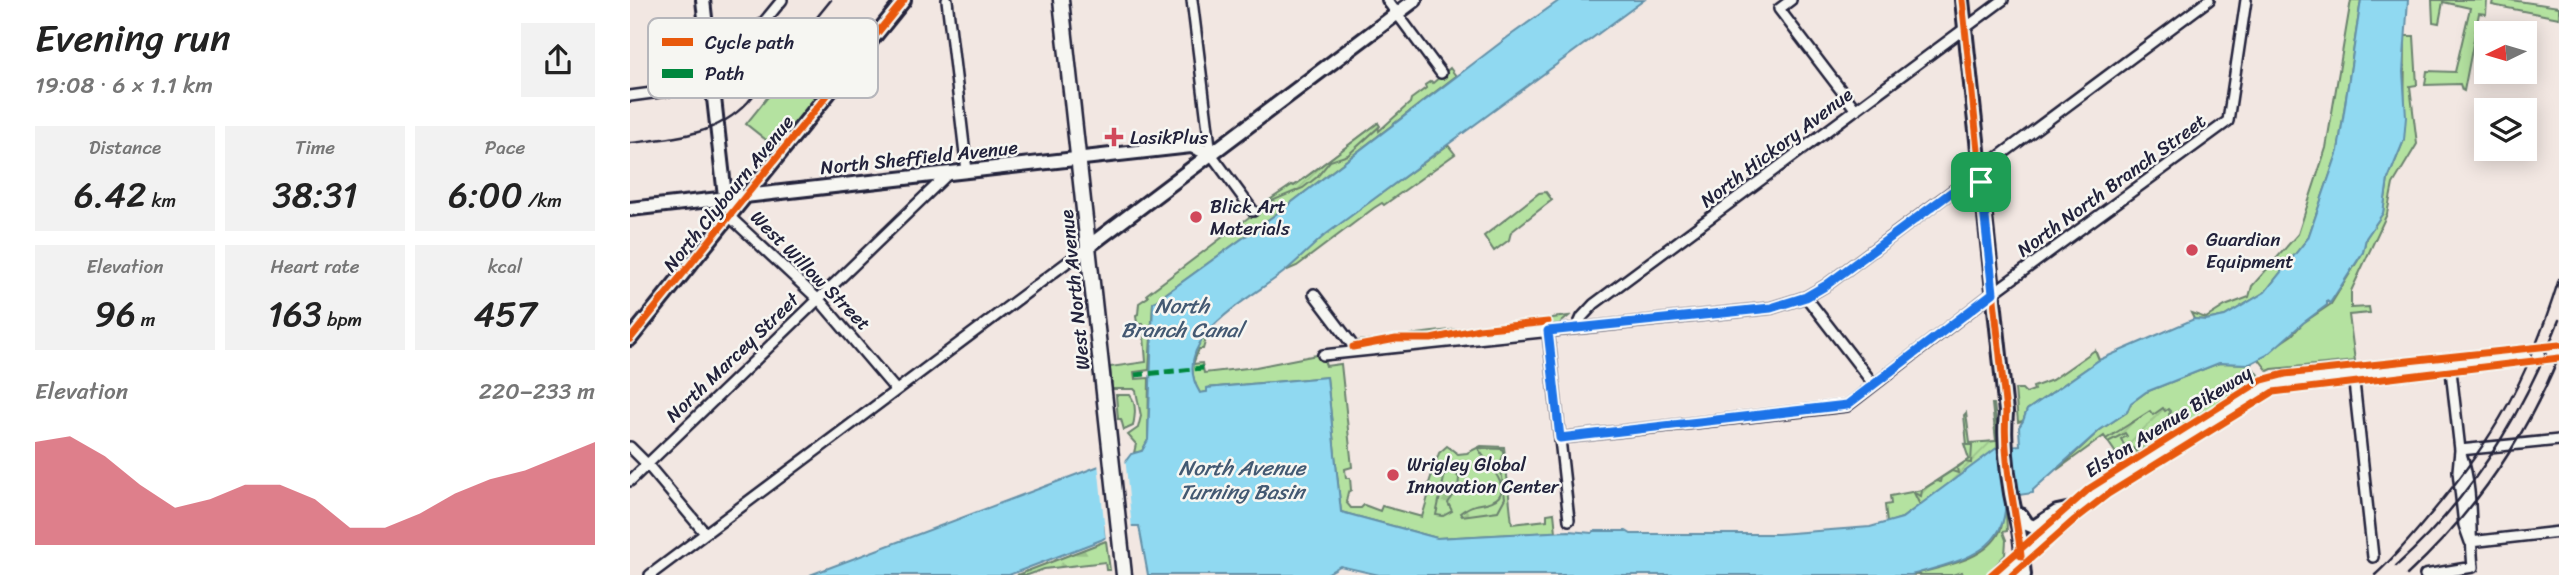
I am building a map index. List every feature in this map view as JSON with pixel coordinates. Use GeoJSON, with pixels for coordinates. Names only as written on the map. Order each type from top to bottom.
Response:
{"type":"FeatureCollection","features":[{"type":"Feature","properties":{"kind":"main road","name":"West Willow Street"},"geometry":{"type":"LineString","coordinates":[[703,0],[705,18]]}},
{"type":"Feature","properties":{"kind":"main road","name":"North Clybourn Avenue"},"geometry":{"type":"LineString","coordinates":[[878,32],[904,0]]}},
{"type":"Feature","properties":{"kind":"main road","name":"West North Avenue"},"geometry":{"type":"LineString","coordinates":[[1061,0],[1123,571]]}},
{"type":"Feature","properties":{"kind":"main road"},"geometry":{"type":"LineString","coordinates":[[1089,246],[1415,0]]}},
{"type":"Feature","properties":{"kind":"main road"},"geometry":{"type":"LineString","coordinates":[[1962,0],[2024,575]]}},
{"type":"Feature","properties":{"kind":"main road","name":"West Willow Street"},"geometry":{"type":"LineString","coordinates":[[713,98],[724,198],[730,217]]}},
{"type":"Feature","properties":{"kind":"main road","name":"North Clybourn Avenue"},"geometry":{"type":"LineString","coordinates":[[630,340],[825,98]]}},
{"type":"Feature","properties":{"kind":"main road","name":"North Sheffield Avenue"},"geometry":{"type":"LineString","coordinates":[[630,209],[1191,146],[1211,154]]}},
{"type":"Feature","properties":{"kind":"main road"},"geometry":{"type":"LineString","coordinates":[[2002,575],[2076,508],[2268,387],[2293,379],[2519,355],[2525,357],[2559,351]]}},
{"type":"Feature","properties":{"kind":"main road"},"geometry":{"type":"LineString","coordinates":[[2020,520],[2030,526],[2036,526],[2057,512],[2076,508]]}},
{"type":"Feature","properties":{"kind":"street"},"geometry":{"type":"LineString","coordinates":[[767,18],[782,0]]}},
{"type":"Feature","properties":{"kind":"street"},"geometry":{"type":"LineString","coordinates":[[947,0],[967,170]]}},
{"type":"Feature","properties":{"kind":"street"},"geometry":{"type":"LineString","coordinates":[[1192,0],[1211,154],[1253,211]]}},
{"type":"Feature","properties":{"kind":"street"},"geometry":{"type":"LineString","coordinates":[[1387,0],[1441,74]]}},
{"type":"Feature","properties":{"kind":"street"},"geometry":{"type":"LineString","coordinates":[[1791,0],[1779,9],[1856,110]]}},
{"type":"Feature","properties":{"kind":"street","name":"North Hickory Avenue"},"geometry":{"type":"LineString","coordinates":[[1577,328],[1581,317],[1594,304],[2003,0]]}},
{"type":"Feature","properties":{"kind":"street"},"geometry":{"type":"LineString","coordinates":[[1323,355],[1771,308],[1806,297],[1825,286],[2209,0]]}},
{"type":"Feature","properties":{"kind":"street","name":"North North Branch Street"},"geometry":{"type":"LineString","coordinates":[[1560,438],[1847,405],[1993,293],[2228,121],[2246,0]]}},
{"type":"Feature","properties":{"kind":"street"},"geometry":{"type":"LineString","coordinates":[[630,96],[648,94]]}},
{"type":"Feature","properties":{"kind":"street","name":"North Marcey Street"},"geometry":{"type":"LineString","coordinates":[[630,481],[949,173]]}},
{"type":"Feature","properties":{"kind":"street","name":"West Willow Street"},"geometry":{"type":"LineString","coordinates":[[730,217],[847,330],[896,390]]}},
{"type":"Feature","properties":{"kind":"street"},"geometry":{"type":"LineString","coordinates":[[650,575],[1089,246]]}},
{"type":"Feature","properties":{"kind":"street"},"geometry":{"type":"LineString","coordinates":[[1314,294],[1357,351]]}},
{"type":"Feature","properties":{"kind":"street"},"geometry":{"type":"LineString","coordinates":[[1806,297],[1874,385]]}},
{"type":"Feature","properties":{"kind":"street"},"geometry":{"type":"LineString","coordinates":[[1548,331],[1569,520]]}},
{"type":"Feature","properties":{"kind":"street"},"geometry":{"type":"LineString","coordinates":[[2425,575],[2473,567],[2470,542],[2464,525],[2458,471],[2460,450],[2450,362]]}},
{"type":"Feature","properties":{"kind":"street"},"geometry":{"type":"LineString","coordinates":[[2353,373],[2373,557]]}},
{"type":"Feature","properties":{"kind":"street"},"geometry":{"type":"LineString","coordinates":[[2460,450],[2559,440]]}},
{"type":"Feature","properties":{"kind":"street"},"geometry":{"type":"LineString","coordinates":[[630,447],[705,533]]}},
{"type":"Feature","properties":{"kind":"street"},"geometry":{"type":"LineString","coordinates":[[2470,542],[2559,532]]}},
{"type":"Feature","properties":{"kind":"green space"},"geometry":{"type":"Polygon","coordinates":[[[2351,0],[2361,0],[2338,151],[2308,238],[2265,292],[2225,316],[2206,320],[2194,319],[2191,313],[2206,318],[2225,306],[2249,297],[2252,286],[2298,234],[2326,148],[2351,0]]]}},
{"type":"Feature","properties":{"kind":"green space"},"geometry":{"type":"Polygon","coordinates":[[[2432,0],[2487,0],[2486,14],[2479,13],[2477,21],[2474,21],[2474,39],[2464,91],[2460,84],[2425,85],[2427,71],[2455,72],[2470,8],[2443,2],[2439,23],[2433,22],[2432,0]]]}},
{"type":"Feature","properties":{"kind":"green space"},"geometry":{"type":"Polygon","coordinates":[[[2493,0],[2559,7],[2559,18],[2492,5],[2493,0]]]}},
{"type":"Feature","properties":{"kind":"green space"},"geometry":{"type":"Polygon","coordinates":[[[2405,36],[2414,36],[2417,85],[2410,86],[2417,144],[2393,184],[2387,214],[2351,291],[2351,308],[2369,307],[2370,313],[2349,315],[2355,361],[2268,371],[2258,358],[2331,304],[2363,252],[2366,238],[2383,213],[2388,179],[2404,140],[2405,36]]]}},
{"type":"Feature","properties":{"kind":"green space"},"geometry":{"type":"Polygon","coordinates":[[[1450,68],[1456,76],[1283,209],[1153,303],[1149,370],[1134,372],[1135,379],[1149,378],[1148,440],[1142,451],[1134,453],[1136,444],[1128,435],[1138,428],[1141,416],[1136,391],[1112,389],[1110,367],[1146,362],[1143,324],[1137,324],[1139,303],[1148,297],[1147,294],[1378,123],[1379,131],[1426,88],[1425,85],[1431,81],[1433,83],[1450,68]]]}},
{"type":"Feature","properties":{"kind":"green space"},"geometry":{"type":"Polygon","coordinates":[[[767,98],[815,98],[775,147],[746,124],[767,98]]]}},
{"type":"Feature","properties":{"kind":"green space"},"geometry":{"type":"Polygon","coordinates":[[[1378,123],[1380,126],[1348,155],[1330,161],[1317,177],[1303,188],[1262,205],[1294,186],[1378,123]]]}},
{"type":"Feature","properties":{"kind":"green space"},"geometry":{"type":"Polygon","coordinates":[[[1448,145],[1455,154],[1384,205],[1382,203],[1374,208],[1297,266],[1285,271],[1324,235],[1448,145]]]}},
{"type":"Feature","properties":{"kind":"green space"},"geometry":{"type":"Polygon","coordinates":[[[1546,192],[1552,200],[1511,232],[1509,240],[1494,251],[1484,236],[1539,193],[1546,192]]]}},
{"type":"Feature","properties":{"kind":"green space"},"geometry":{"type":"Polygon","coordinates":[[[1569,316],[1557,326],[1362,347],[1357,341],[1569,316]]]}},
{"type":"Feature","properties":{"kind":"green space"},"geometry":{"type":"Polygon","coordinates":[[[1208,332],[1203,349],[1199,349],[1193,364],[1202,363],[1204,373],[1256,367],[1322,354],[1326,366],[1341,364],[1352,467],[1345,469],[1346,478],[1350,478],[1351,490],[1346,502],[1351,508],[1361,508],[1364,505],[1380,511],[1382,506],[1422,517],[1430,490],[1427,489],[1439,453],[1447,446],[1458,454],[1481,446],[1504,447],[1512,524],[1547,520],[1547,514],[1554,513],[1556,532],[1437,538],[1341,512],[1327,377],[1207,388],[1207,392],[1200,393],[1193,377],[1192,369],[1193,361],[1198,346],[1208,332]]]}},
{"type":"Feature","properties":{"kind":"green space"},"geometry":{"type":"Polygon","coordinates":[[[2095,350],[2099,360],[2027,410],[2023,421],[2018,422],[2015,389],[2022,389],[2026,393],[2034,390],[2033,387],[2052,380],[2095,350]]]}},
{"type":"Feature","properties":{"kind":"green space"},"geometry":{"type":"Polygon","coordinates":[[[2219,363],[2250,364],[2261,379],[2124,465],[2104,436],[2057,470],[2100,430],[2127,412],[2131,403],[2146,392],[2219,363]]]}},
{"type":"Feature","properties":{"kind":"green space"},"geometry":{"type":"Polygon","coordinates":[[[1116,395],[1130,395],[1134,402],[1133,426],[1124,430],[1121,419],[1118,419],[1116,395]]]}},
{"type":"Feature","properties":{"kind":"green space"},"geometry":{"type":"Polygon","coordinates":[[[1992,404],[1999,447],[1920,505],[1914,493],[1921,496],[1922,490],[1937,481],[1940,482],[1941,478],[1952,471],[1958,473],[1957,468],[1965,462],[1971,463],[1972,445],[1967,445],[1966,413],[1970,443],[1996,441],[1992,404]]]}},
{"type":"Feature","properties":{"kind":"green space"},"geometry":{"type":"Polygon","coordinates":[[[2163,408],[2171,412],[2171,419],[2164,424],[2169,433],[2137,453],[2133,448],[2127,451],[2121,439],[2127,436],[2125,433],[2108,442],[2106,439],[2150,411],[2153,415],[2163,408]]]}},
{"type":"Feature","properties":{"kind":"green space"},"geometry":{"type":"Polygon","coordinates":[[[1999,441],[1999,447],[1902,518],[1887,523],[1885,505],[1891,504],[1890,496],[1922,490],[1969,459],[1964,444],[1999,441]]]}},
{"type":"Feature","properties":{"kind":"green space"},"geometry":{"type":"Polygon","coordinates":[[[1478,448],[1502,449],[1500,463],[1505,498],[1498,511],[1462,516],[1460,513],[1470,507],[1492,501],[1499,496],[1501,490],[1497,475],[1478,448]]]}},
{"type":"Feature","properties":{"kind":"green space"},"geometry":{"type":"Polygon","coordinates":[[[1456,462],[1459,466],[1456,474],[1459,478],[1458,489],[1448,503],[1452,511],[1443,516],[1436,515],[1447,464],[1456,462]]]}},
{"type":"Feature","properties":{"kind":"green space"},"geometry":{"type":"Polygon","coordinates":[[[2006,510],[2007,531],[2003,532],[2006,540],[2005,555],[1986,575],[1963,575],[1962,572],[1952,575],[1911,575],[1961,561],[1984,549],[2000,531],[2006,510]]]}},
{"type":"Feature","properties":{"kind":"green space"},"geometry":{"type":"Polygon","coordinates":[[[1106,541],[1110,570],[1106,570],[1105,562],[1017,575],[1106,541]]]}},
{"type":"Feature","properties":{"kind":"water"},"geometry":{"type":"Polygon","coordinates":[[[1560,0],[1644,0],[1325,235],[1284,272],[1216,323],[1203,338],[1194,355],[1193,373],[1200,393],[1207,392],[1207,388],[1327,377],[1341,512],[1437,538],[1569,531],[1626,531],[1631,534],[1778,534],[1870,527],[1902,518],[1998,447],[2020,445],[2019,427],[2027,410],[2099,360],[2194,319],[2206,320],[2225,316],[2265,292],[2308,238],[2338,151],[2361,0],[2408,0],[2403,72],[2406,117],[2404,140],[2388,179],[2383,213],[2366,238],[2363,252],[2330,303],[2327,301],[2327,305],[2267,355],[2250,364],[2219,363],[2146,392],[2131,403],[2127,412],[2100,430],[2033,490],[2033,493],[2005,497],[2004,516],[1999,531],[1989,543],[1961,560],[1911,575],[1379,575],[1340,566],[1325,575],[1148,575],[1139,526],[1105,526],[1106,537],[1101,540],[1009,575],[810,575],[1099,466],[1125,462],[1131,454],[1142,451],[1148,440],[1153,303],[1283,209],[1560,0]]]}},
{"type":"Feature","properties":{"kind":"pier"},"geometry":{"type":"Polygon","coordinates":[[[1125,456],[1132,529],[1109,529],[1109,538],[1106,541],[1098,463],[1123,459],[1125,456]]]}},
{"type":"Feature","properties":{"kind":"railway"},"geometry":{"type":"LineString","coordinates":[[816,18],[831,0]]}},
{"type":"Feature","properties":{"kind":"railway"},"geometry":{"type":"LineString","coordinates":[[630,143],[708,129],[736,113],[751,98]]}},
{"type":"Feature","properties":{"kind":"railway"},"geometry":{"type":"LineString","coordinates":[[2375,575],[2429,516],[2491,433],[2522,376],[2548,314],[2559,279]]}},
{"type":"Feature","properties":{"kind":"railway"},"geometry":{"type":"LineString","coordinates":[[2396,566],[2448,513],[2492,453],[2529,389],[2559,320]]}},
{"type":"Feature","properties":{"kind":"railway"},"geometry":{"type":"LineString","coordinates":[[2407,575],[2454,527],[2495,474],[2530,417],[2559,356]]}},
{"type":"Feature","properties":{"kind":"marked path"},"geometry":{"type":"LineString","coordinates":[[1135,375],[1203,368]]}},
{"type":"Feature","properties":{"kind":"cycle path"},"geometry":{"type":"LineString","coordinates":[[878,32],[904,0]]}},
{"type":"Feature","properties":{"kind":"cycle path"},"geometry":{"type":"LineString","coordinates":[[1962,0],[2006,412],[2006,448],[2021,556]]}},
{"type":"Feature","properties":{"kind":"cycle path"},"geometry":{"type":"LineString","coordinates":[[630,339],[825,98]]}},
{"type":"Feature","properties":{"kind":"cycle path"},"geometry":{"type":"LineString","coordinates":[[1353,347],[1396,339],[1431,339],[1479,329],[1548,322]]}},
{"type":"Feature","properties":{"kind":"cycle path","name":"Elston Avenue Bikeway"},"geometry":{"type":"LineString","coordinates":[[1991,575],[2090,488],[2262,380],[2285,374],[2559,345]]}},
{"type":"Feature","properties":{"kind":"cycle path"},"geometry":{"type":"LineString","coordinates":[[2012,575],[2108,494],[2273,392],[2559,358]]}},
{"type":"Feature","properties":{"kind":"place","name":"LasikPlus"},"geometry":{"type":"Point","coordinates":[1114,137]}},
{"type":"Feature","properties":{"kind":"place","name":"Blick Art Materials"},"geometry":{"type":"Point","coordinates":[1196,217]}},
{"type":"Feature","properties":{"kind":"place","name":"Guardian Equipment"},"geometry":{"type":"Point","coordinates":[2192,250]}},
{"type":"Feature","properties":{"kind":"place","name":"Wrigley Global Innovation Center"},"geometry":{"type":"Point","coordinates":[1393,475]}},
{"type":"Feature","properties":{"kind":"route"},"geometry":{"type":"LineString","coordinates":[[1980,171],[1981,182],[1993,293],[1847,405],[1560,438],[1548,331],[1771,308],[1806,297],[1825,286],[1980,171]]}},
{"type":"Feature","properties":{"kind":"water label","name":"North Branch Canal"},"geometry":{"type":"Point","coordinates":[1182,318]}},
{"type":"Feature","properties":{"kind":"water label","name":"North Avenue Turning Basin"},"geometry":{"type":"Point","coordinates":[1242,480]}}]}
